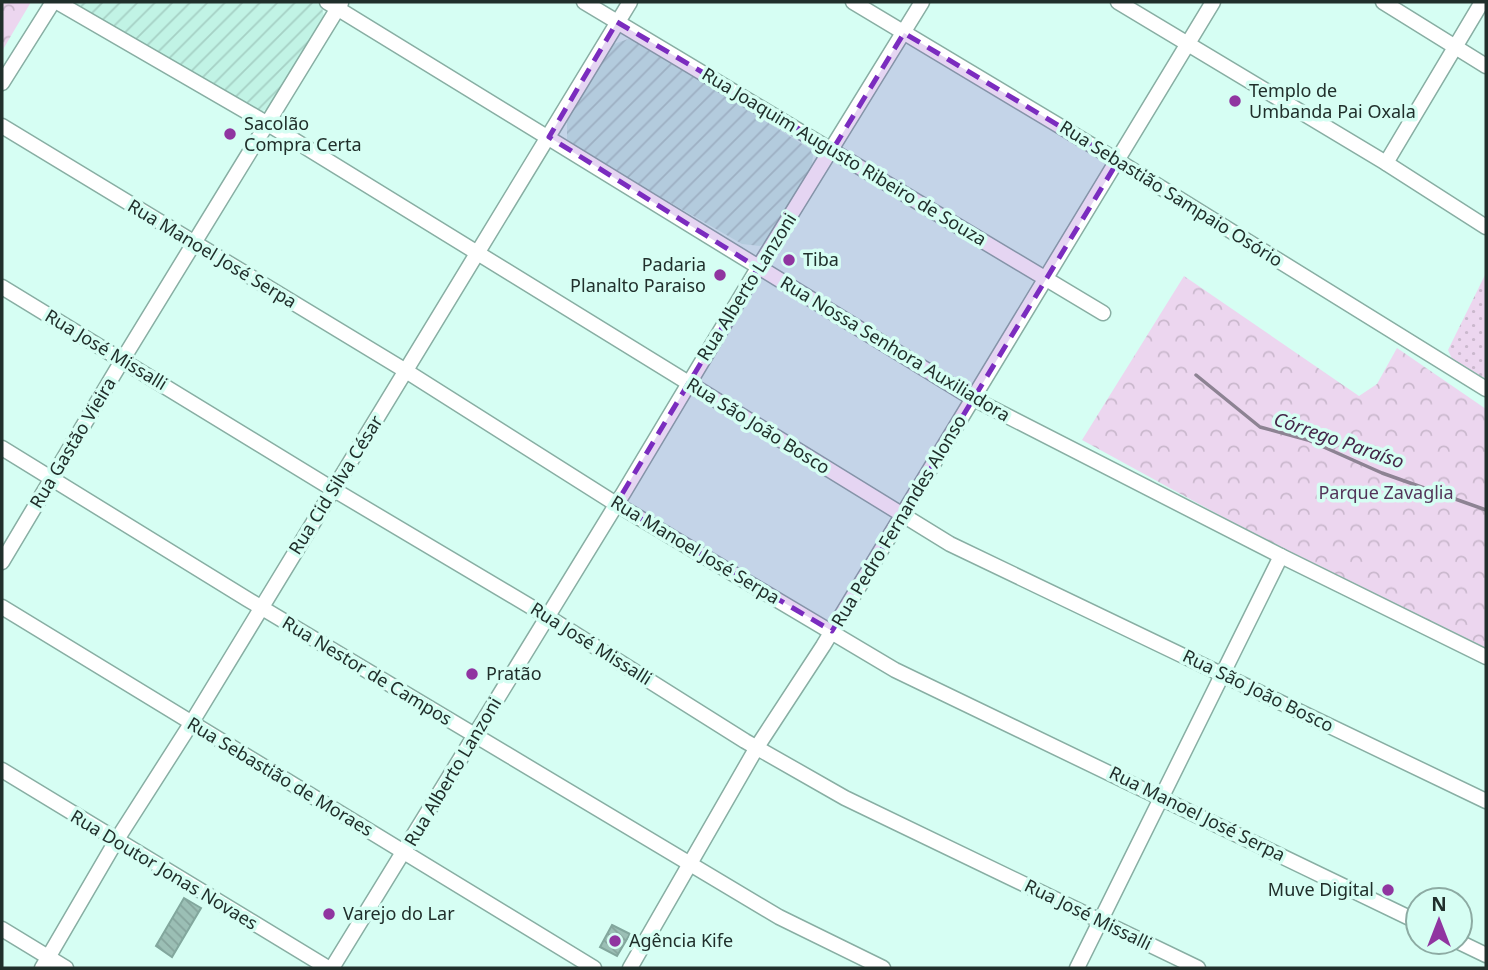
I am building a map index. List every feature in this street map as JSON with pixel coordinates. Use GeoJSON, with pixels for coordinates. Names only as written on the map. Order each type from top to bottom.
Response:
{"type":"FeatureCollection","features":[{"type":"Feature","properties":{"kind":"street"},"geometry":{"type":"LineString","coordinates":[[2,83],[55,2]]}},
{"type":"Feature","properties":{"kind":"street","name":"Rua São João Bosco"},"geometry":{"type":"LineString","coordinates":[[55,2],[268,124],[950,544],[1486,801]]}},
{"type":"Feature","properties":{"kind":"street","name":"Rua Joaquim Augusto Ribeiro de Souza"},"geometry":{"type":"LineString","coordinates":[[584,2],[1103,313]]}},
{"type":"Feature","properties":{"kind":"street","name":"Rua Cid Silva César"},"geometry":{"type":"LineString","coordinates":[[46,963],[116,841],[192,722],[630,2]]}},
{"type":"Feature","properties":{"kind":"street","name":"Rua Sebastião Sampaio Osório"},"geometry":{"type":"LineString","coordinates":[[853,2],[1118,161],[1486,389]]}},
{"type":"Feature","properties":{"kind":"street","name":"Rua Alberto Lanzoni"},"geometry":{"type":"LineString","coordinates":[[330,968],[405,853],[474,735],[922,2]]}},
{"type":"Feature","properties":{"kind":"street"},"geometry":{"type":"LineString","coordinates":[[1118,2],[1386,163],[1486,228]]}},
{"type":"Feature","properties":{"kind":"street","name":"Rua Pedro Fernandes Alonso"},"geometry":{"type":"LineString","coordinates":[[630,968],[757,747],[832,631],[1213,2]]}},
{"type":"Feature","properties":{"kind":"street"},"geometry":{"type":"LineString","coordinates":[[1383,2],[1486,66]]}},
{"type":"Feature","properties":{"kind":"street"},"geometry":{"type":"LineString","coordinates":[[1386,163],[1482,2]]}},
{"type":"Feature","properties":{"kind":"street","name":"Rua Gastão Vieira"},"geometry":{"type":"LineString","coordinates":[[2,562],[268,124],[335,4]]}},
{"type":"Feature","properties":{"kind":"street","name":"Rua Nossa Senhora Auxiliadora"},"geometry":{"type":"LineString","coordinates":[[335,4],[972,398],[1486,657]]}},
{"type":"Feature","properties":{"kind":"street","name":"Rua Manoel José Serpa"},"geometry":{"type":"LineString","coordinates":[[2,126],[406,371],[616,504],[895,670],[1404,915]]}},
{"type":"Feature","properties":{"kind":"street","name":"Rua José Missalli"},"geometry":{"type":"LineString","coordinates":[[2,287],[845,798],[1198,968]]}},
{"type":"Feature","properties":{"kind":"street","name":"Rua Nestor de Campos"},"geometry":{"type":"LineString","coordinates":[[2,448],[689,864],[779,917],[883,968]]}},
{"type":"Feature","properties":{"kind":"street"},"geometry":{"type":"LineString","coordinates":[[1077,968],[1281,556]]}},
{"type":"Feature","properties":{"kind":"street","name":"Rua Sebastião de Moraes"},"geometry":{"type":"LineString","coordinates":[[2,607],[594,968]]}},
{"type":"Feature","properties":{"kind":"street","name":"Rua Doutor Jonas Novaes"},"geometry":{"type":"LineString","coordinates":[[2,770],[330,968]]}},
{"type":"Feature","properties":{"kind":"street"},"geometry":{"type":"LineString","coordinates":[[2,929],[46,963],[66,968]]}},
{"type":"Feature","properties":{"kind":"highlighted area"},"geometry":{"type":"Polygon","coordinates":[[[617,22],[833,149],[904,33],[1118,161],[832,631],[616,504],[758,268],[549,137],[617,22]]]}},
{"type":"Feature","properties":{"kind":"shaded area"},"geometry":{"type":"Polygon","coordinates":[[[71,2],[316,2],[322,7],[324,17],[267,109],[258,113],[71,2]]]}},
{"type":"Feature","properties":{"kind":"shaded area"},"geometry":{"type":"Polygon","coordinates":[[[628,39],[636,40],[810,149],[813,155],[812,164],[767,241],[760,246],[742,244],[572,146],[567,140],[567,120],[614,44],[628,39]]]}},
{"type":"Feature","properties":{"kind":"green space"},"geometry":{"type":"Polygon","coordinates":[[[2,2],[31,2],[2,51],[2,2]]]}},
{"type":"Feature","properties":{"kind":"green space"},"geometry":{"type":"Polygon","coordinates":[[[1486,273],[1486,379],[1452,359],[1448,350],[1486,273]]]}},
{"type":"Feature","properties":{"kind":"green space","name":"Parque Zavaglia"},"geometry":{"type":"Polygon","coordinates":[[[1184,276],[1359,396],[1377,384],[1397,348],[1486,409],[1486,651],[1338,580],[1082,440],[1184,276]]]}},
{"type":"Feature","properties":{"kind":"building"},"geometry":{"type":"Polygon","coordinates":[[[184,898],[201,908],[172,957],[156,946],[184,898]]]}},
{"type":"Feature","properties":{"kind":"building","name":"Agência Kife"},"geometry":{"type":"Polygon","coordinates":[[[612,925],[630,934],[617,956],[600,947],[612,925]]]}},
{"type":"Feature","properties":{"kind":"waterway","name":"Córrego Paraíso"},"geometry":{"type":"LineString","coordinates":[[1196,375],[1260,427],[1308,440],[1382,473],[1486,510]]}},
{"type":"Feature","properties":{"kind":"place","name":"Templo de Umbanda Pai Oxala"},"geometry":{"type":"Point","coordinates":[1235,101]}},
{"type":"Feature","properties":{"kind":"place","name":"Sacolão Compra Certa"},"geometry":{"type":"Point","coordinates":[230,134]}},
{"type":"Feature","properties":{"kind":"place","name":"Tiba"},"geometry":{"type":"Point","coordinates":[789,260]}},
{"type":"Feature","properties":{"kind":"place","name":"Padaria Planalto Paraiso"},"geometry":{"type":"Point","coordinates":[720,275]}},
{"type":"Feature","properties":{"kind":"place","name":"Pratão"},"geometry":{"type":"Point","coordinates":[472,674]}},
{"type":"Feature","properties":{"kind":"place","name":"Muve Digital"},"geometry":{"type":"Point","coordinates":[1388,890]}},
{"type":"Feature","properties":{"kind":"place","name":"Varejo do Lar"},"geometry":{"type":"Point","coordinates":[329,914]}},
{"type":"Feature","properties":{"kind":"place","name":"Agência Kife"},"geometry":{"type":"Point","coordinates":[615,941]}}]}
